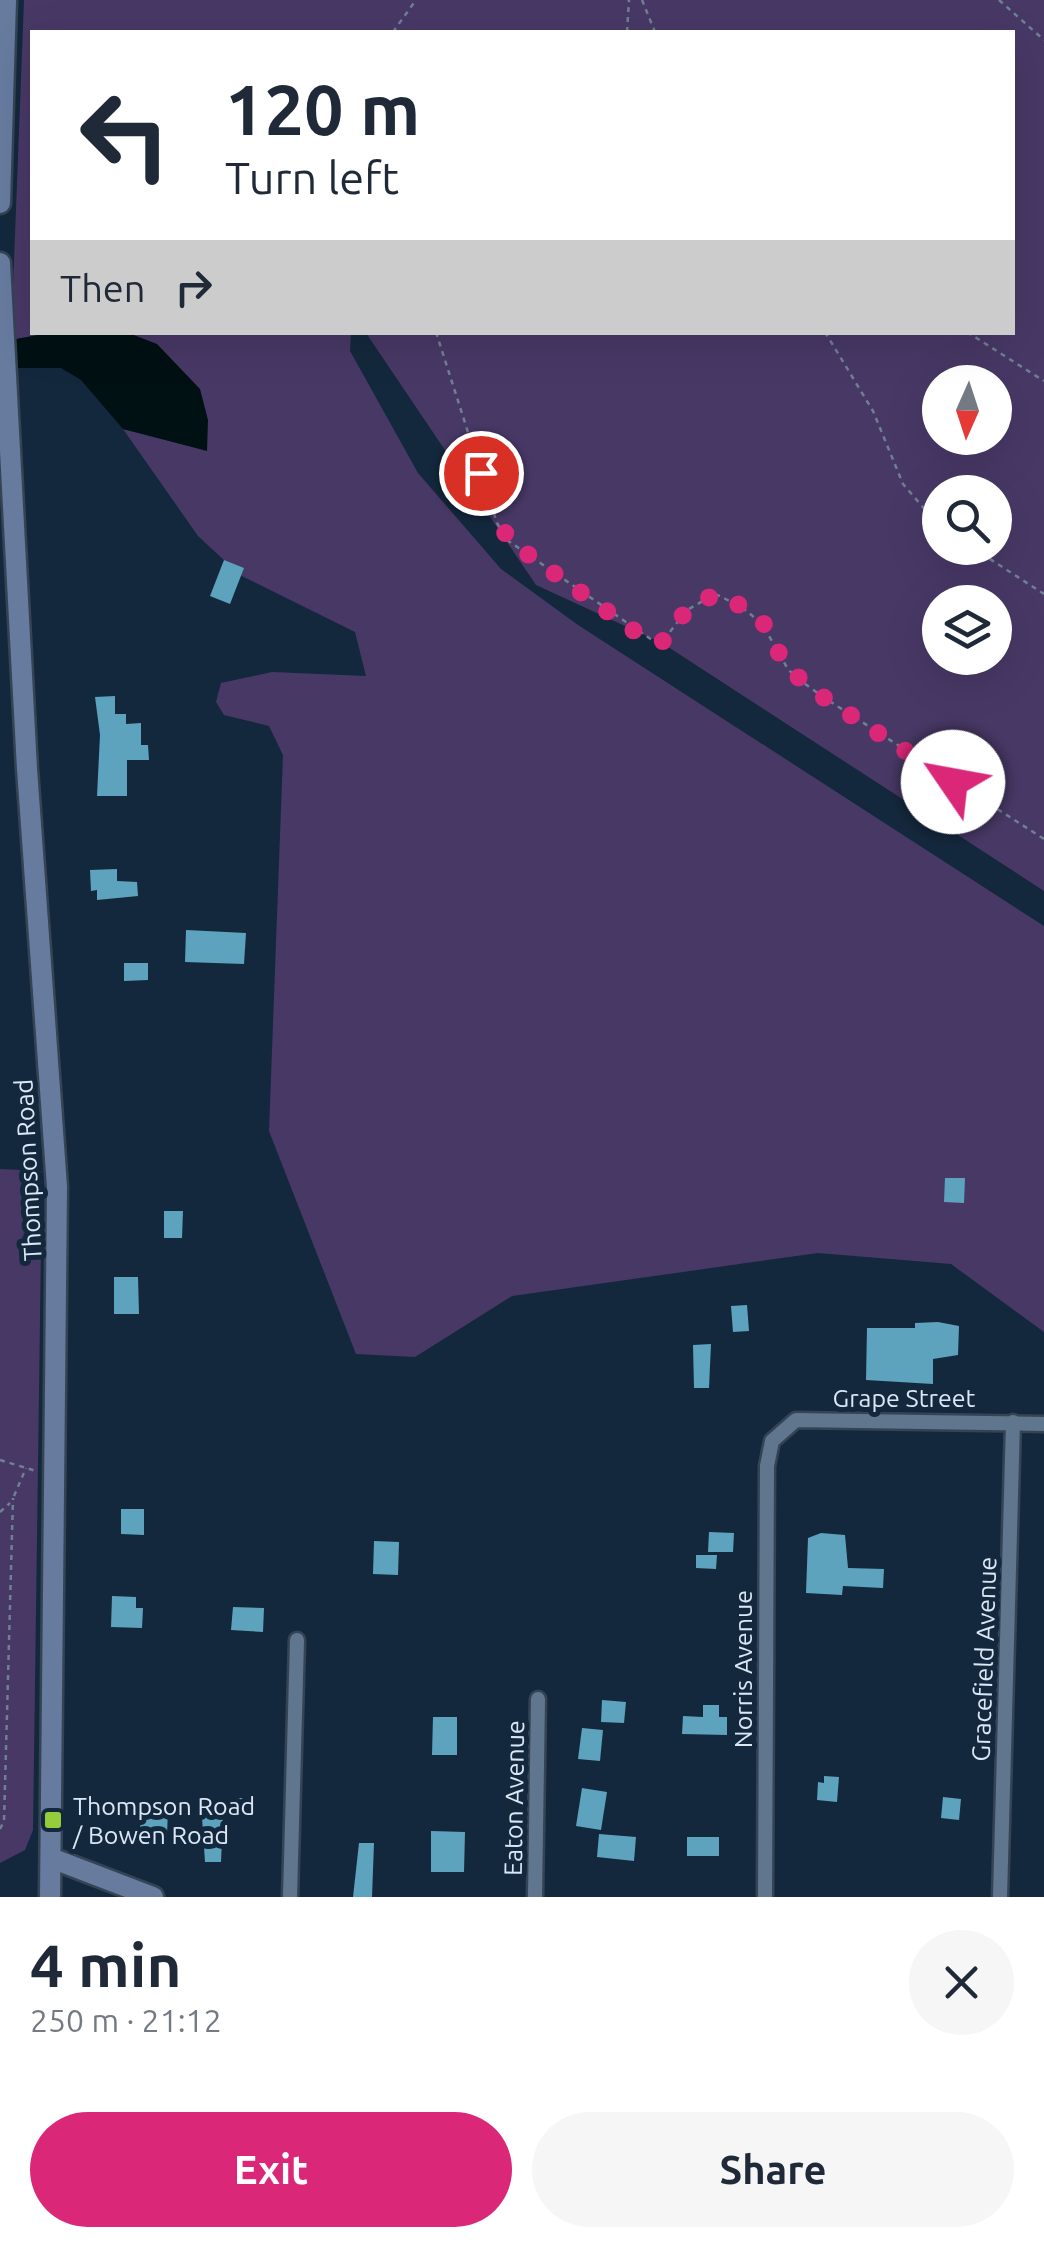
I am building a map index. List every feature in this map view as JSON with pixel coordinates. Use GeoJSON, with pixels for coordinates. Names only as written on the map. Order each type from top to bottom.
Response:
{"type":"FeatureCollection","features":[{"type":"Feature","properties":{"kind":"main road"},"geometry":{"type":"LineString","coordinates":[[0,203],[6,0]]}},
{"type":"Feature","properties":{"kind":"main road","name":"Thompson Road"},"geometry":{"type":"LineString","coordinates":[[0,263],[27,769],[57,1187],[50,1897]]}},
{"type":"Feature","properties":{"kind":"main road"},"geometry":{"type":"LineString","coordinates":[[52,1858],[153,1897]]}},
{"type":"Feature","properties":{"kind":"main road"},"geometry":{"type":"LineString","coordinates":[[116,1897],[139,1897]]}},
{"type":"Feature","properties":{"kind":"street","name":"Grape Street"},"geometry":{"type":"LineString","coordinates":[[772,1441],[796,1420],[1044,1424]]}},
{"type":"Feature","properties":{"kind":"street","name":"Gracefield Avenue"},"geometry":{"type":"LineString","coordinates":[[1000,1897],[1013,1422]]}},
{"type":"Feature","properties":{"kind":"street","name":"Norris Avenue"},"geometry":{"type":"LineString","coordinates":[[764,1897],[767,1466],[772,1441]]}},
{"type":"Feature","properties":{"kind":"street"},"geometry":{"type":"LineString","coordinates":[[290,1897],[297,1640]]}},
{"type":"Feature","properties":{"kind":"street","name":"Eaton Avenue"},"geometry":{"type":"LineString","coordinates":[[535,1897],[538,1699]]}},
{"type":"Feature","properties":{"kind":"path"},"geometry":{"type":"LineString","coordinates":[[394,30],[416,0]]}},
{"type":"Feature","properties":{"kind":"path"},"geometry":{"type":"LineString","coordinates":[[627,30],[629,0]]}},
{"type":"Feature","properties":{"kind":"path"},"geometry":{"type":"LineString","coordinates":[[642,0],[654,30]]}},
{"type":"Feature","properties":{"kind":"path"},"geometry":{"type":"LineString","coordinates":[[998,0],[1044,40]]}},
{"type":"Feature","properties":{"kind":"path"},"geometry":{"type":"LineString","coordinates":[[437,335],[498,523],[508,540],[656,642],[662,642],[700,600],[715,594],[746,608],[765,625],[786,667],[820,695],[1044,839]]}},
{"type":"Feature","properties":{"kind":"path"},"geometry":{"type":"LineString","coordinates":[[826,335],[872,411],[903,484],[922,506]]}},
{"type":"Feature","properties":{"kind":"path"},"geometry":{"type":"LineString","coordinates":[[972,335],[1044,381]]}},
{"type":"Feature","properties":{"kind":"path"},"geometry":{"type":"LineString","coordinates":[[999,565],[1044,594]]}},
{"type":"Feature","properties":{"kind":"path"},"geometry":{"type":"LineString","coordinates":[[0,1460],[57,1478]]}},
{"type":"Feature","properties":{"kind":"path"},"geometry":{"type":"LineString","coordinates":[[0,1512],[12,1498],[26,1468]]}},
{"type":"Feature","properties":{"kind":"path"},"geometry":{"type":"LineString","coordinates":[[0,1829],[4,1821],[12,1498]]}},
{"type":"Feature","properties":{"kind":"shaded area"},"geometry":{"type":"Polygon","coordinates":[[[24,0],[1044,0],[1044,891],[662,643],[536,585],[367,335],[1015,335],[1015,30],[30,30],[30,335],[38,335],[11,340],[24,0]]]}},
{"type":"Feature","properties":{"kind":"shaded area"},"geometry":{"type":"Polygon","coordinates":[[[38,335],[134,335],[157,344],[200,389],[208,420],[207,451],[123,429],[81,380],[61,368],[10,368],[11,340],[38,335]]]}},
{"type":"Feature","properties":{"kind":"shaded area"},"geometry":{"type":"Polygon","coordinates":[[[133,335],[351,335],[350,351],[418,473],[501,569],[578,625],[1044,926],[1044,1332],[951,1264],[818,1253],[512,1296],[415,1357],[356,1354],[269,1131],[283,755],[269,726],[224,715],[216,702],[221,683],[272,672],[366,676],[355,632],[240,575],[198,536],[123,429],[207,450],[133,335]]]}},
{"type":"Feature","properties":{"kind":"shaded area"},"geometry":{"type":"Polygon","coordinates":[[[0,1169],[42,1171],[33,1830],[25,1850],[0,1863],[0,1169]]]}},
{"type":"Feature","properties":{"kind":"building"},"geometry":{"type":"Polygon","coordinates":[[[224,560],[244,568],[230,604],[210,596],[224,560]]]}},
{"type":"Feature","properties":{"kind":"building"},"geometry":{"type":"Polygon","coordinates":[[[115,696],[115,714],[126,714],[126,724],[141,723],[141,745],[148,745],[149,760],[127,760],[127,796],[97,796],[100,735],[95,697],[115,696]]]}},
{"type":"Feature","properties":{"kind":"building"},"geometry":{"type":"Polygon","coordinates":[[[117,869],[117,881],[137,882],[138,896],[97,900],[97,890],[91,891],[90,870],[117,869]]]}},
{"type":"Feature","properties":{"kind":"building"},"geometry":{"type":"Polygon","coordinates":[[[186,930],[246,933],[244,964],[185,962],[186,930]]]}},
{"type":"Feature","properties":{"kind":"building"},"geometry":{"type":"Polygon","coordinates":[[[124,963],[148,963],[148,980],[124,981],[124,963]]]}},
{"type":"Feature","properties":{"kind":"building"},"geometry":{"type":"Polygon","coordinates":[[[945,1178],[965,1178],[964,1203],[944,1202],[945,1178]]]}},
{"type":"Feature","properties":{"kind":"building"},"geometry":{"type":"Polygon","coordinates":[[[164,1211],[183,1211],[182,1238],[164,1238],[164,1211]]]}},
{"type":"Feature","properties":{"kind":"building"},"geometry":{"type":"Polygon","coordinates":[[[114,1277],[138,1277],[139,1314],[114,1314],[114,1277]]]}},
{"type":"Feature","properties":{"kind":"building"},"geometry":{"type":"Polygon","coordinates":[[[747,1305],[749,1331],[733,1332],[731,1306],[747,1305]]]}},
{"type":"Feature","properties":{"kind":"building"},"geometry":{"type":"Polygon","coordinates":[[[915,1323],[959,1326],[958,1355],[933,1359],[933,1384],[866,1380],[867,1328],[915,1328],[915,1323]]]}},
{"type":"Feature","properties":{"kind":"building"},"geometry":{"type":"Polygon","coordinates":[[[711,1344],[709,1388],[694,1388],[693,1345],[711,1344]]]}},
{"type":"Feature","properties":{"kind":"building"},"geometry":{"type":"Polygon","coordinates":[[[121,1509],[144,1509],[144,1535],[121,1534],[121,1509]]]}},
{"type":"Feature","properties":{"kind":"building"},"geometry":{"type":"Polygon","coordinates":[[[709,1532],[734,1533],[733,1552],[708,1552],[709,1532]]]}},
{"type":"Feature","properties":{"kind":"building"},"geometry":{"type":"Polygon","coordinates":[[[821,1533],[845,1535],[848,1568],[884,1569],[883,1588],[843,1586],[842,1595],[806,1593],[808,1538],[821,1533]]]}},
{"type":"Feature","properties":{"kind":"building"},"geometry":{"type":"Polygon","coordinates":[[[374,1541],[399,1542],[398,1575],[373,1574],[374,1541]]]}},
{"type":"Feature","properties":{"kind":"building"},"geometry":{"type":"Polygon","coordinates":[[[696,1555],[717,1555],[716,1569],[696,1568],[696,1555]]]}},
{"type":"Feature","properties":{"kind":"building"},"geometry":{"type":"Polygon","coordinates":[[[112,1596],[136,1597],[136,1608],[143,1608],[142,1628],[111,1627],[112,1596]]]}},
{"type":"Feature","properties":{"kind":"building"},"geometry":{"type":"Polygon","coordinates":[[[233,1607],[264,1608],[263,1632],[231,1630],[233,1607]]]}},
{"type":"Feature","properties":{"kind":"building"},"geometry":{"type":"Polygon","coordinates":[[[602,1700],[626,1702],[624,1723],[601,1722],[602,1700]]]}},
{"type":"Feature","properties":{"kind":"building"},"geometry":{"type":"Polygon","coordinates":[[[703,1705],[719,1705],[719,1717],[727,1717],[727,1735],[682,1734],[683,1716],[703,1717],[703,1705]]]}},
{"type":"Feature","properties":{"kind":"building"},"geometry":{"type":"Polygon","coordinates":[[[433,1717],[457,1717],[457,1755],[432,1755],[433,1717]]]}},
{"type":"Feature","properties":{"kind":"building"},"geometry":{"type":"Polygon","coordinates":[[[582,1728],[603,1730],[600,1761],[578,1759],[582,1728]]]}},
{"type":"Feature","properties":{"kind":"building"},"geometry":{"type":"Polygon","coordinates":[[[824,1776],[839,1777],[837,1802],[817,1800],[818,1782],[824,1783],[824,1776]]]}},
{"type":"Feature","properties":{"kind":"building"},"geometry":{"type":"Polygon","coordinates":[[[582,1788],[607,1792],[601,1830],[576,1826],[582,1788]]]}},
{"type":"Feature","properties":{"kind":"building"},"geometry":{"type":"Polygon","coordinates":[[[943,1797],[961,1799],[959,1820],[941,1818],[943,1797]]]}},
{"type":"Feature","properties":{"kind":"building"},"geometry":{"type":"Polygon","coordinates":[[[231,1798],[252,1798],[251,1817],[231,1816],[231,1798]]]}},
{"type":"Feature","properties":{"kind":"building"},"geometry":{"type":"Polygon","coordinates":[[[141,1810],[168,1810],[167,1835],[140,1834],[141,1810]]]}},
{"type":"Feature","properties":{"kind":"building"},"geometry":{"type":"Polygon","coordinates":[[[223,1816],[221,1862],[205,1862],[202,1817],[223,1816]]]}},
{"type":"Feature","properties":{"kind":"building"},"geometry":{"type":"Polygon","coordinates":[[[431,1831],[465,1832],[464,1872],[431,1872],[431,1831]]]}},
{"type":"Feature","properties":{"kind":"building"},"geometry":{"type":"Polygon","coordinates":[[[599,1834],[636,1837],[634,1861],[597,1857],[599,1834]]]}},
{"type":"Feature","properties":{"kind":"building"},"geometry":{"type":"Polygon","coordinates":[[[687,1837],[719,1837],[719,1856],[687,1856],[687,1837]]]}},
{"type":"Feature","properties":{"kind":"building"},"geometry":{"type":"Polygon","coordinates":[[[359,1843],[374,1843],[372,1897],[353,1897],[359,1843]]]}},
{"type":"Feature","properties":{"kind":"place","name":"Thompson Road / Bowen Road"},"geometry":{"type":"Point","coordinates":[53,1820]}},
{"type":"Feature","properties":{"kind":"route"},"geometry":{"type":"LineString","coordinates":[[481,473],[508,540],[640,635],[662,642],[687,610],[715,594],[746,608],[765,625],[786,667],[820,695],[953,782]]}}]}
